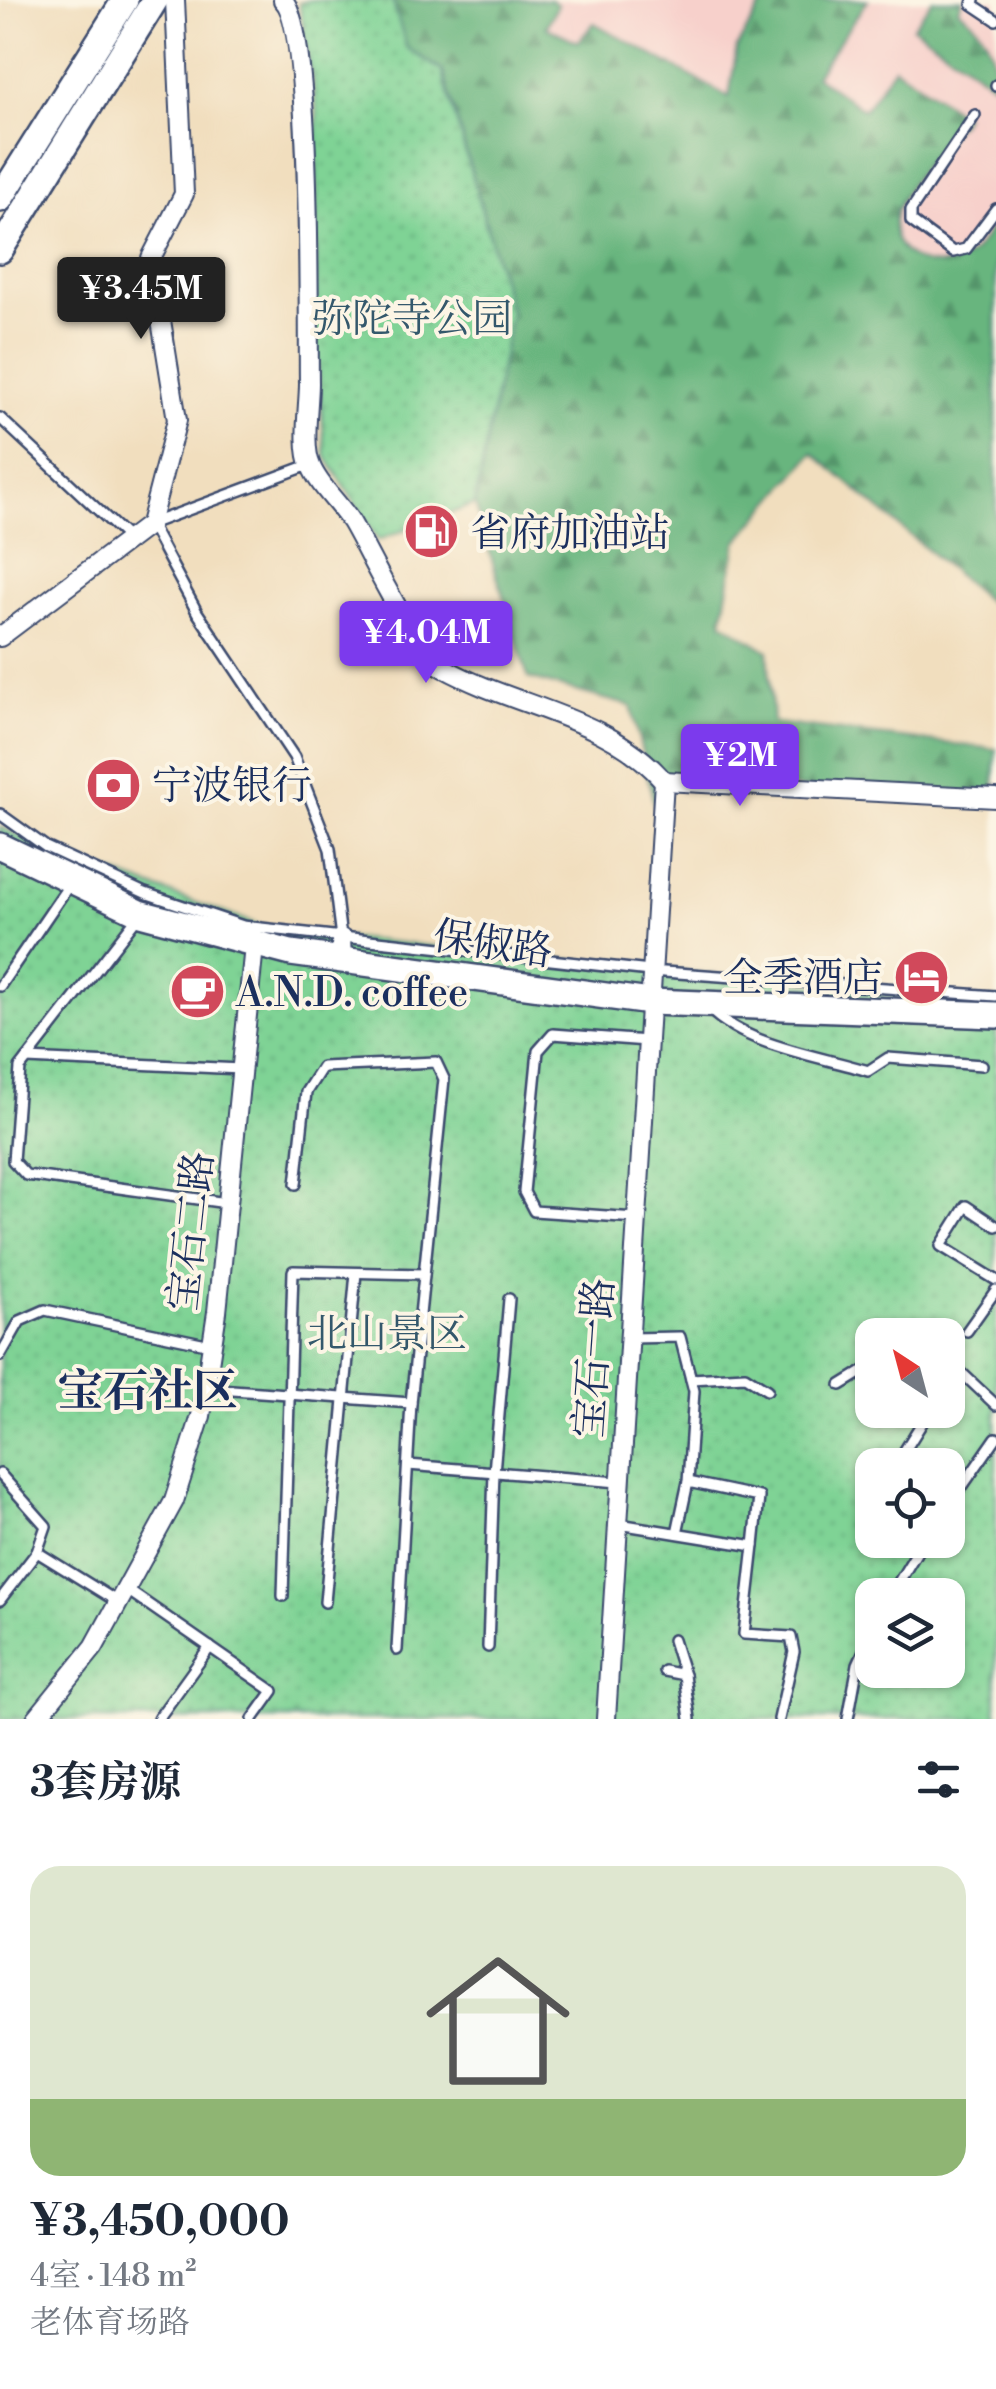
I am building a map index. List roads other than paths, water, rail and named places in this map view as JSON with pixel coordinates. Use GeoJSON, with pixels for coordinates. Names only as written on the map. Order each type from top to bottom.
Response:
{"type":"FeatureCollection","features":[{"type":"Feature","properties":{"kind":"main road"},"geometry":{"type":"LineString","coordinates":[[4,183],[126,0]]}},
{"type":"Feature","properties":{"kind":"main road"},"geometry":{"type":"LineString","coordinates":[[0,250],[154,0]]}},
{"type":"Feature","properties":{"kind":"main road","name":"保俶路"},"geometry":{"type":"LineString","coordinates":[[9,836],[59,877],[140,913],[254,946],[342,949],[650,1002],[996,1015]]}},
{"type":"Feature","properties":{"kind":"street"},"geometry":{"type":"LineString","coordinates":[[0,636],[150,524],[177,420],[151,258],[184,194],[175,0]]}},
{"type":"Feature","properties":{"kind":"street"},"geometry":{"type":"LineString","coordinates":[[282,0],[288,4],[296,43],[306,175],[310,465],[350,521],[388,594],[439,666],[567,717],[626,747],[641,755],[664,781],[996,798]]}},
{"type":"Feature","properties":{"kind":"street","name":"宝石一路"},"geometry":{"type":"LineString","coordinates":[[606,1719],[664,781]]}},
{"type":"Feature","properties":{"kind":"street","name":"宝石二路"},"geometry":{"type":"LineString","coordinates":[[36,1719],[94,1647],[174,1501],[206,1388],[254,946]]}},
{"type":"Feature","properties":{"kind":"lane"},"geometry":{"type":"LineString","coordinates":[[974,0],[972,4],[996,20]]}},
{"type":"Feature","properties":{"kind":"lane"},"geometry":{"type":"LineString","coordinates":[[976,115],[911,210],[911,221],[954,252],[966,248],[996,209]]}},
{"type":"Feature","properties":{"kind":"lane"},"geometry":{"type":"LineString","coordinates":[[0,418],[130,540]]}},
{"type":"Feature","properties":{"kind":"lane"},"geometry":{"type":"LineString","coordinates":[[310,465],[150,524],[196,612],[294,756],[330,850],[342,949]]}},
{"type":"Feature","properties":{"kind":"lane"},"geometry":{"type":"LineString","coordinates":[[0,814],[9,836],[46,848],[145,894],[243,926],[342,949],[996,996]]}},
{"type":"Feature","properties":{"kind":"lane"},"geometry":{"type":"LineString","coordinates":[[0,986],[59,877]]}},
{"type":"Feature","properties":{"kind":"lane"},"geometry":{"type":"LineString","coordinates":[[140,913],[20,1068],[13,1161],[26,1175],[228,1203]]}},
{"type":"Feature","properties":{"kind":"lane"},"geometry":{"type":"LineString","coordinates":[[703,1004],[727,1027],[868,1070],[888,1058],[982,1065]]}},
{"type":"Feature","properties":{"kind":"lane"},"geometry":{"type":"LineString","coordinates":[[636,1218],[534,1210],[524,1192],[538,1051],[553,1034],[648,1040]]}},
{"type":"Feature","properties":{"kind":"lane"},"geometry":{"type":"LineString","coordinates":[[26,1059],[242,1069]]}},
{"type":"Feature","properties":{"kind":"lane"},"geometry":{"type":"LineString","coordinates":[[296,1184],[306,1092],[322,1068],[436,1062],[444,1079],[412,1403],[397,1650]]}},
{"type":"Feature","properties":{"kind":"lane"},"geometry":{"type":"LineString","coordinates":[[996,1226],[966,1206],[941,1246],[996,1280]]}},
{"type":"Feature","properties":{"kind":"lane"},"geometry":{"type":"LineString","coordinates":[[283,1596],[292,1271],[424,1274]]}},
{"type":"Feature","properties":{"kind":"lane"},"geometry":{"type":"LineString","coordinates":[[324,1602],[356,1273]]}},
{"type":"Feature","properties":{"kind":"lane"},"geometry":{"type":"LineString","coordinates":[[968,1332],[996,1290]]}},
{"type":"Feature","properties":{"kind":"lane"},"geometry":{"type":"LineString","coordinates":[[488,1647],[494,1472],[509,1299]]}},
{"type":"Feature","properties":{"kind":"lane"},"geometry":{"type":"LineString","coordinates":[[0,1356],[20,1321],[44,1310],[212,1346]]}},
{"type":"Feature","properties":{"kind":"lane"},"geometry":{"type":"LineString","coordinates":[[629,1338],[680,1337],[691,1379],[688,1482],[677,1534]]}},
{"type":"Feature","properties":{"kind":"lane"},"geometry":{"type":"LineString","coordinates":[[691,1379],[745,1376],[767,1390]]}},
{"type":"Feature","properties":{"kind":"lane"},"geometry":{"type":"LineString","coordinates":[[965,1376],[996,1405]]}},
{"type":"Feature","properties":{"kind":"lane"},"geometry":{"type":"LineString","coordinates":[[841,1386],[855,1377]]}},
{"type":"Feature","properties":{"kind":"lane"},"geometry":{"type":"LineString","coordinates":[[206,1388],[412,1403]]}},
{"type":"Feature","properties":{"kind":"lane"},"geometry":{"type":"LineString","coordinates":[[965,1483],[996,1438]]}},
{"type":"Feature","properties":{"kind":"lane"},"geometry":{"type":"LineString","coordinates":[[408,1465],[620,1482]]}},
{"type":"Feature","properties":{"kind":"lane"},"geometry":{"type":"LineString","coordinates":[[0,1474],[46,1526],[37,1552],[0,1600]]}},
{"type":"Feature","properties":{"kind":"lane"},"geometry":{"type":"LineString","coordinates":[[688,1482],[760,1496],[744,1634],[792,1636],[794,1652],[780,1719]]}},
{"type":"Feature","properties":{"kind":"lane"},"geometry":{"type":"LineString","coordinates":[[618,1524],[754,1546]]}},
{"type":"Feature","properties":{"kind":"lane"},"geometry":{"type":"LineString","coordinates":[[37,1552],[122,1595],[273,1690],[252,1719]]}},
{"type":"Feature","properties":{"kind":"lane"},"geometry":{"type":"LineString","coordinates":[[673,1640],[684,1675],[690,1719]]}},
{"type":"Feature","properties":{"kind":"lane"},"geometry":{"type":"LineString","coordinates":[[158,1719],[210,1647]]}},
{"type":"Feature","properties":{"kind":"lane"},"geometry":{"type":"LineString","coordinates":[[664,1671],[684,1675]]}},
{"type":"Feature","properties":{"kind":"lane"},"geometry":{"type":"LineString","coordinates":[[848,1719],[855,1680]]}},
{"type":"Feature","properties":{"kind":"place","name":"省府加油站"},"geometry":{"type":"Point","coordinates":[431,532]}},
{"type":"Feature","properties":{"kind":"place","name":"宁波银行"},"geometry":{"type":"Point","coordinates":[113,785]}},
{"type":"Feature","properties":{"kind":"place","name":"全季酒店"},"geometry":{"type":"Point","coordinates":[922,977]}},
{"type":"Feature","properties":{"kind":"place","name":"A.N.D. coffee"},"geometry":{"type":"Point","coordinates":[197,992]}},
{"type":"Feature","properties":{"kind":"district","name":"宝石社区"},"geometry":{"type":"Point","coordinates":[148,1390]}},
{"type":"Feature","properties":{"kind":"park label","name":"弥陀寺公园"},"geometry":{"type":"Point","coordinates":[412,318]}},
{"type":"Feature","properties":{"kind":"park label","name":"北山景区"},"geometry":{"type":"Point","coordinates":[387,1333]}}]}
